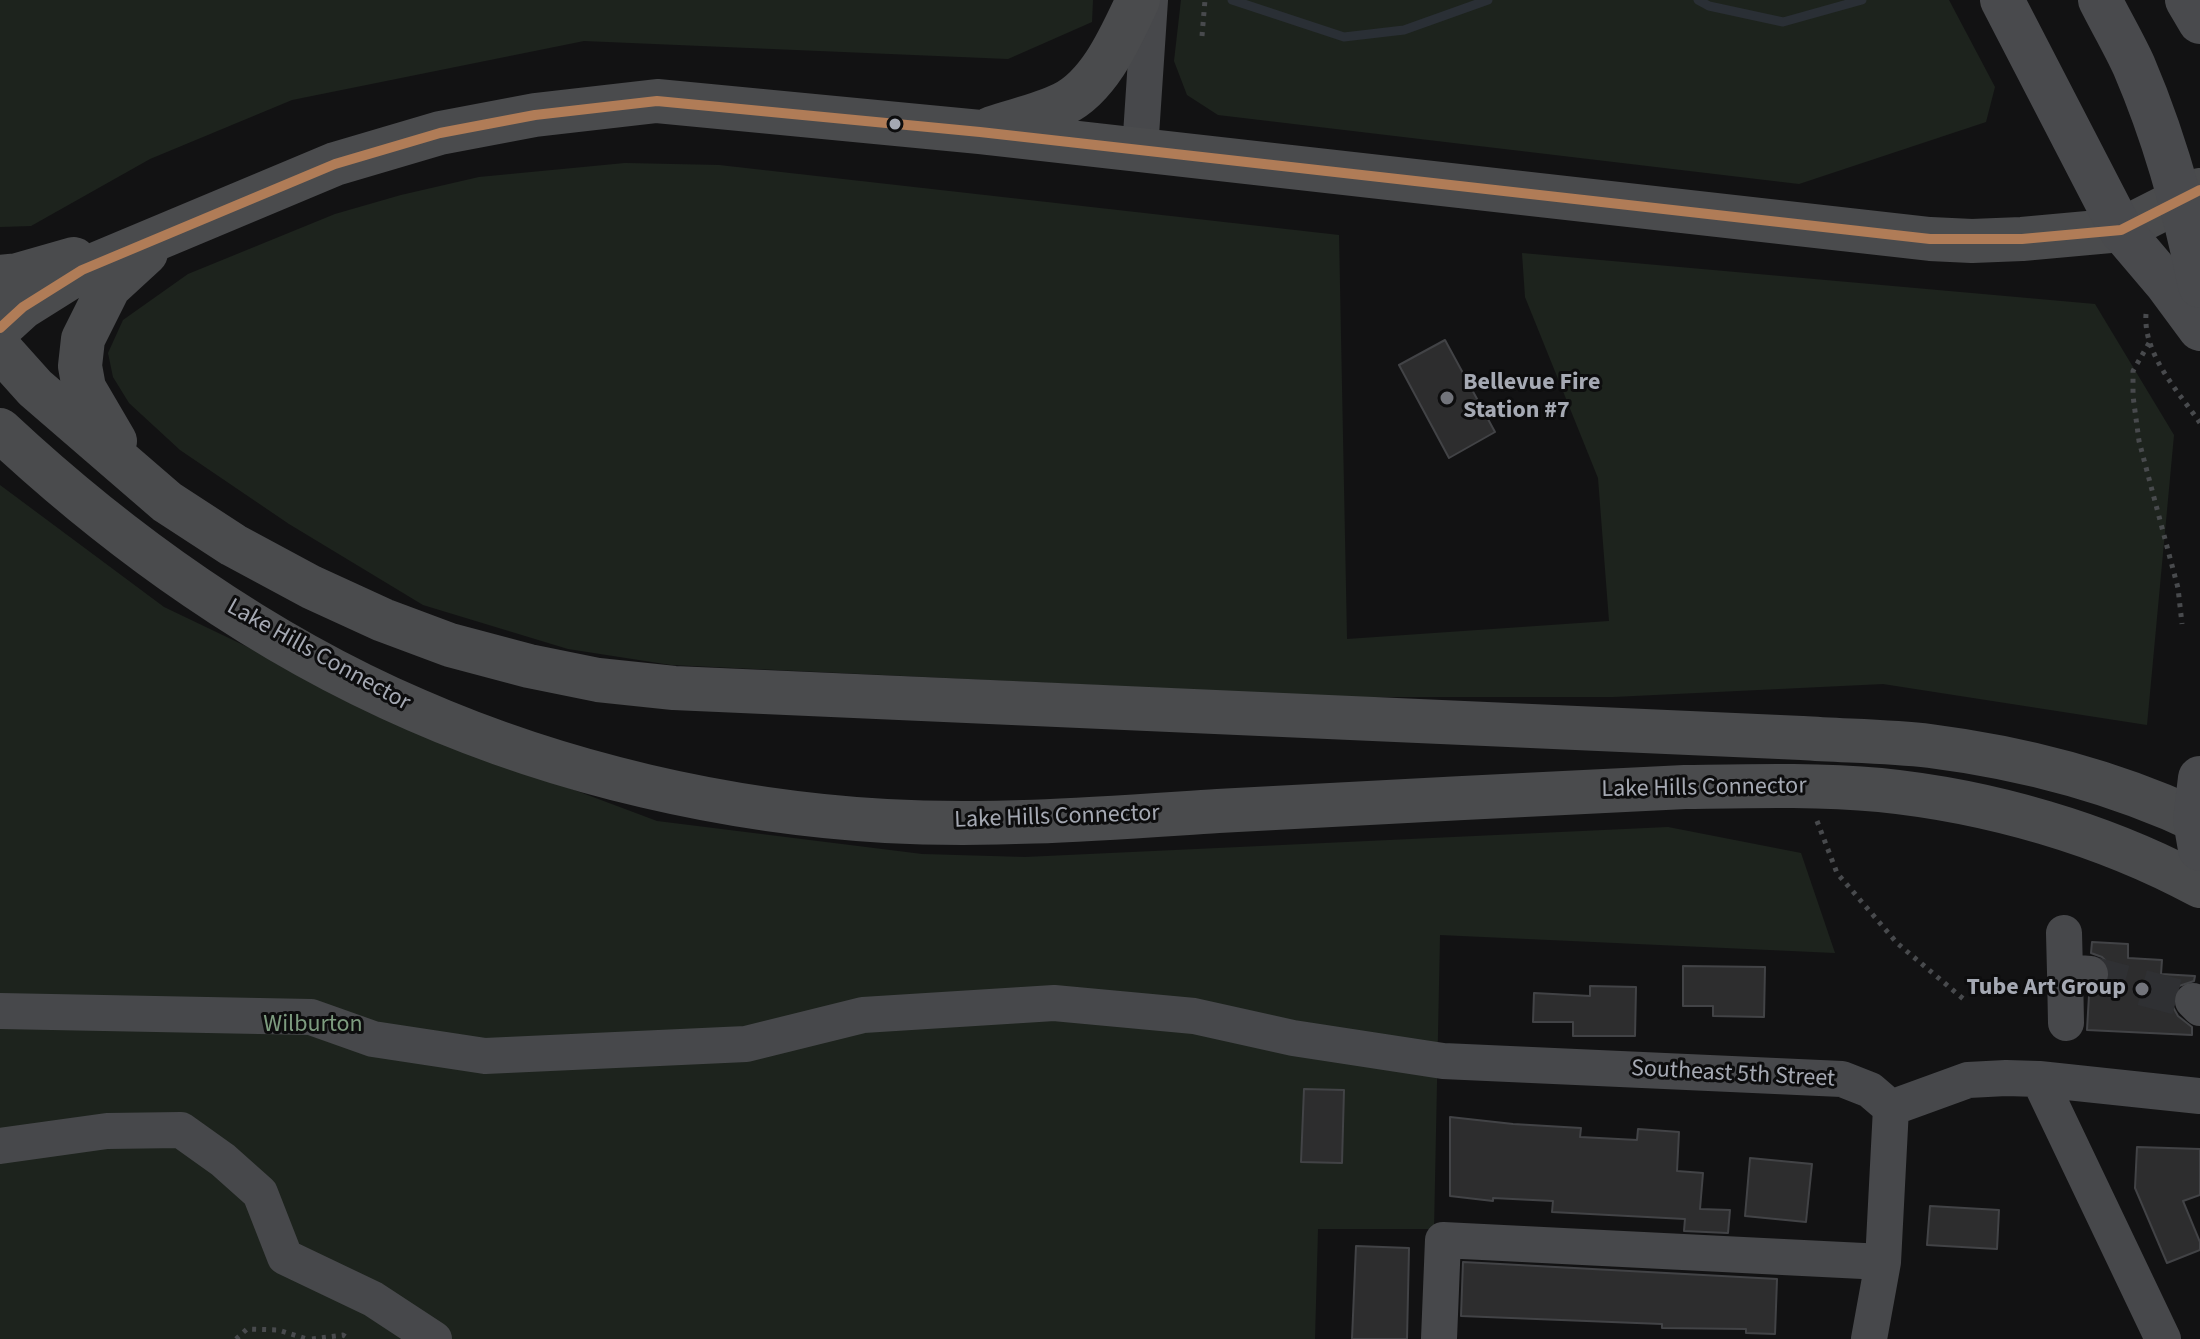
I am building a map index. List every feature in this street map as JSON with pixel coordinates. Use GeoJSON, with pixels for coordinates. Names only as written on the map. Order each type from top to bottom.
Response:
{"type":"FeatureCollection","features":[{"type":"Feature","properties":{"kind":"highway"},"geometry":{"type":"LineString","coordinates":[[2002,0],[2121,230],[2200,329]]}},
{"type":"Feature","properties":{"kind":"highway"},"geometry":{"type":"LineString","coordinates":[[2100,0],[2133,65],[2153,117],[2174,179],[2200,286]]}},
{"type":"Feature","properties":{"kind":"highway"},"geometry":{"type":"LineString","coordinates":[[2187,0],[2200,22]]}},
{"type":"Feature","properties":{"kind":"main road"},"geometry":{"type":"LineString","coordinates":[[980,132],[1065,104],[1093,79],[1116,48],[1138,0]]}},
{"type":"Feature","properties":{"kind":"main road"},"geometry":{"type":"LineString","coordinates":[[0,328],[23,307],[82,270],[335,164],[440,133],[535,115],[657,101],[980,132],[1930,239],[2022,239],[2121,230],[2200,190]]}},
{"type":"Feature","properties":{"kind":"main road"},"geometry":{"type":"LineString","coordinates":[[0,277],[165,236]]}},
{"type":"Feature","properties":{"kind":"main road"},"geometry":{"type":"LineString","coordinates":[[135,474],[84,388],[80,366],[83,339],[109,287],[165,236]]}},
{"type":"Feature","properties":{"kind":"main road","name":"Lake Hills Connector"},"geometry":{"type":"LineString","coordinates":[[0,349],[35,388],[167,502],[233,545],[311,587],[383,620],[463,648],[529,666],[598,680],[674,688],[1927,746],[1987,754],[2199,810]]}},
{"type":"Feature","properties":{"kind":"main road","name":"Lake Hills Connector"},"geometry":{"type":"LineString","coordinates":[[0,430],[68,490],[172,570],[267,631],[359,683],[417,711],[510,745],[585,769],[672,791],[768,809],[886,821],[1026,822],[1685,787],[1784,785],[1848,788],[1937,798],[2046,824],[2140,858],[2200,886]]}},
{"type":"Feature","properties":{"kind":"street"},"geometry":{"type":"LineString","coordinates":[[1140,150],[1150,0]]}},
{"type":"Feature","properties":{"kind":"street"},"geometry":{"type":"LineString","coordinates":[[2064,933],[2077,973],[2066,1023]]}},
{"type":"Feature","properties":{"kind":"street","name":"Southeast 5th Street"},"geometry":{"type":"LineString","coordinates":[[0,1011],[311,1017],[373,1039],[485,1056],[746,1044],[863,1015],[1054,1003],[1194,1016],[1293,1038],[1443,1061],[1842,1079],[1870,1090],[1891,1108]]}},
{"type":"Feature","properties":{"kind":"street"},"geometry":{"type":"LineString","coordinates":[[2039,1079],[2163,1339]]}},
{"type":"Feature","properties":{"kind":"street"},"geometry":{"type":"LineString","coordinates":[[1869,1339],[1883,1262],[1891,1108],[1968,1080],[2039,1079],[2200,1096]]}},
{"type":"Feature","properties":{"kind":"street"},"geometry":{"type":"LineString","coordinates":[[0,1146],[107,1131],[181,1130],[223,1160],[260,1193],[285,1257],[373,1299],[434,1339]]}},
{"type":"Feature","properties":{"kind":"street"},"geometry":{"type":"LineString","coordinates":[[1439,1339],[1443,1240],[1883,1262]]}},
{"type":"Feature","properties":{"kind":"path"},"geometry":{"type":"LineString","coordinates":[[1202,36],[1205,0]]}},
{"type":"Feature","properties":{"kind":"path"},"geometry":{"type":"LineString","coordinates":[[2146,305],[2145,328],[2149,343],[2200,423]]}},
{"type":"Feature","properties":{"kind":"path"},"geometry":{"type":"LineString","coordinates":[[2149,343],[2133,371],[2133,396],[2139,441],[2178,588],[2182,624]]}},
{"type":"Feature","properties":{"kind":"path"},"geometry":{"type":"LineString","coordinates":[[1815,815],[1837,873],[1897,943],[1967,1002]]}},
{"type":"Feature","properties":{"kind":"path"},"geometry":{"type":"LineString","coordinates":[[236,1339],[247,1329],[278,1330],[309,1339],[343,1335],[349,1339]]}},
{"type":"Feature","properties":{"kind":"green space"},"geometry":{"type":"Polygon","coordinates":[[[0,0],[1093,0],[1092,22],[1008,59],[584,41],[292,100],[150,159],[31,226],[0,227],[0,0]]]}},
{"type":"Feature","properties":{"kind":"green space"},"geometry":{"type":"Polygon","coordinates":[[[1181,0],[1949,0],[1995,87],[1986,122],[1799,184],[1218,115],[1187,95],[1174,61],[1181,0]]]}},
{"type":"Feature","properties":{"kind":"green space"},"geometry":{"type":"Polygon","coordinates":[[[625,163],[719,165],[1339,235],[1347,639],[1609,621],[1598,478],[1525,297],[1522,253],[2095,304],[2174,435],[2147,725],[1883,684],[1613,697],[1347,697],[671,665],[568,649],[423,605],[289,524],[180,450],[129,403],[113,377],[108,353],[123,320],[188,274],[335,214],[401,195],[479,177],[625,163]]]}},
{"type":"Feature","properties":{"kind":"green space","name":"Wilburton"},"geometry":{"type":"Polygon","coordinates":[[[0,485],[164,607],[446,742],[657,821],[922,854],[1025,857],[1668,827],[1801,853],[1835,953],[1440,935],[1434,1229],[1318,1229],[1315,1339],[0,1339],[0,485]]]}},
{"type":"Feature","properties":{"kind":"building","name":"Bellevue Fire Station #7"},"geometry":{"type":"Polygon","coordinates":[[[1445,340],[1495,432],[1449,458],[1399,365],[1445,340]]]}},
{"type":"Feature","properties":{"kind":"building","name":"Tube Art Group"},"geometry":{"type":"Polygon","coordinates":[[[2092,942],[2128,944],[2128,958],[2162,960],[2161,974],[2195,976],[2194,981],[2179,986],[2173,996],[2173,1007],[2178,1016],[2192,1027],[2192,1035],[2087,1030],[2089,995],[2100,993],[2111,975],[2109,964],[2091,953],[2092,942]]]}},
{"type":"Feature","properties":{"kind":"building"},"geometry":{"type":"Polygon","coordinates":[[[1683,966],[1765,967],[1764,1017],[1713,1016],[1713,1006],[1683,1006],[1683,966]]]}},
{"type":"Feature","properties":{"kind":"building"},"geometry":{"type":"Polygon","coordinates":[[[1590,986],[1636,987],[1635,1036],[1573,1036],[1573,1022],[1533,1022],[1534,993],[1590,996],[1590,986]]]}},
{"type":"Feature","properties":{"kind":"building"},"geometry":{"type":"Polygon","coordinates":[[[1304,1089],[1344,1090],[1342,1163],[1301,1162],[1304,1089]]]}},
{"type":"Feature","properties":{"kind":"building"},"geometry":{"type":"Polygon","coordinates":[[[1450,1117],[1581,1128],[1580,1137],[1637,1140],[1638,1129],[1679,1132],[1677,1171],[1703,1173],[1700,1209],[1730,1210],[1728,1233],[1684,1231],[1685,1219],[1552,1212],[1553,1201],[1493,1198],[1493,1201],[1450,1196],[1450,1117]]]}},
{"type":"Feature","properties":{"kind":"building"},"geometry":{"type":"Polygon","coordinates":[[[2137,1147],[2200,1149],[2200,1195],[2183,1201],[2200,1242],[2200,1250],[2167,1263],[2135,1188],[2137,1147]]]}},
{"type":"Feature","properties":{"kind":"building"},"geometry":{"type":"Polygon","coordinates":[[[1750,1158],[1812,1164],[1806,1222],[1745,1216],[1750,1158]]]}},
{"type":"Feature","properties":{"kind":"building"},"geometry":{"type":"Polygon","coordinates":[[[1930,1206],[1999,1210],[1997,1249],[1927,1245],[1930,1206]]]}},
{"type":"Feature","properties":{"kind":"building"},"geometry":{"type":"Polygon","coordinates":[[[1356,1246],[1409,1248],[1407,1339],[1352,1339],[1356,1246]]]}},
{"type":"Feature","properties":{"kind":"building"},"geometry":{"type":"Polygon","coordinates":[[[1463,1262],[1777,1279],[1775,1334],[1746,1333],[1746,1329],[1662,1328],[1662,1324],[1461,1316],[1463,1262]]]}},
{"type":"Feature","properties":{"kind":"waterway"},"geometry":{"type":"LineString","coordinates":[[1232,0],[1344,37],[1404,30],[1488,0]]}},
{"type":"Feature","properties":{"kind":"waterway"},"geometry":{"type":"LineString","coordinates":[[1698,0],[1709,6],[1783,22],[1862,0]]}},
{"type":"Feature","properties":{"kind":"tunnel"},"geometry":{"type":"LineString","coordinates":[[2090,974],[2193,1001]]}},
{"type":"Feature","properties":{"kind":"transit line"},"geometry":{"type":"LineString","coordinates":[[0,328],[23,307],[82,270],[335,164],[440,133],[535,115],[657,101],[980,132],[1930,239],[2022,239],[2121,230],[2200,190]]}},
{"type":"Feature","properties":{"kind":"place","name":"Bellevue Fire Station #7"},"geometry":{"type":"Point","coordinates":[1447,398]}},
{"type":"Feature","properties":{"kind":"place","name":"Tube Art Group"},"geometry":{"type":"Point","coordinates":[2142,989]}}]}
